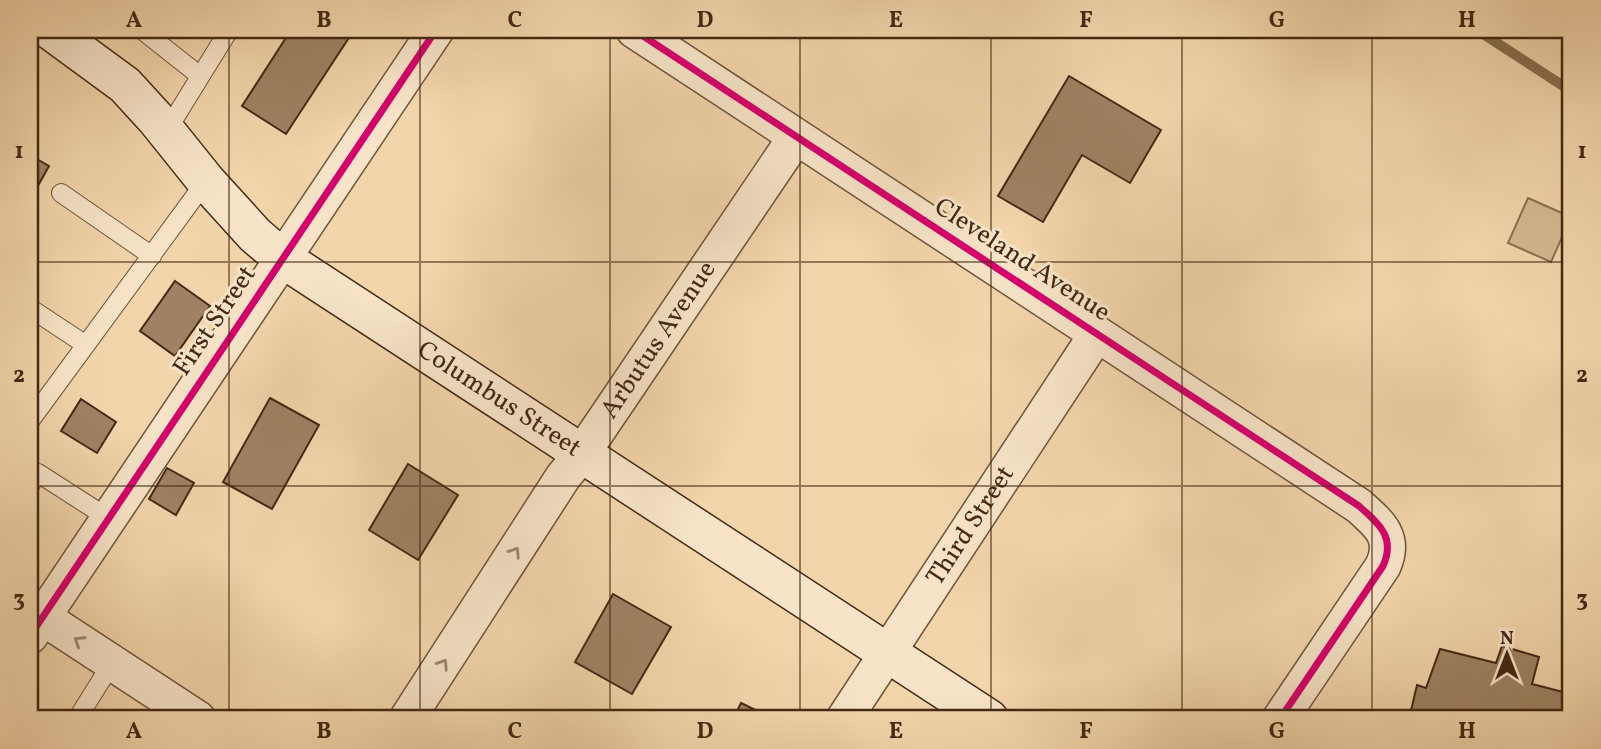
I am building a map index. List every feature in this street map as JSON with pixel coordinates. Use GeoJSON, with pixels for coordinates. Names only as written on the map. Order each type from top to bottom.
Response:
{"type":"FeatureCollection","features":[{"type":"Feature","properties":{"kind":"main road","name":"Columbus Street"},"geometry":{"type":"LineString","coordinates":[[50,30],[125,85],[255,235],[282,258],[989,719]]}},
{"type":"Feature","properties":{"kind":"street","name":"First Street"},"geometry":{"type":"LineString","coordinates":[[34,621],[108,518],[436,30]]}},
{"type":"Feature","properties":{"kind":"street","name":"Cleveland Avenue"},"geometry":{"type":"LineString","coordinates":[[634,30],[1359,506],[1383,528],[1389,541],[1389,554],[1383,566],[1280,719]]}},
{"type":"Feature","properties":{"kind":"street","name":"Arbutus Avenue"},"geometry":{"type":"LineString","coordinates":[[407,719],[563,477],[581,455],[796,136]]}},
{"type":"Feature","properties":{"kind":"street","name":"Third Street"},"geometry":{"type":"LineString","coordinates":[[844,719],[1097,334]]}},
{"type":"Feature","properties":{"kind":"street"},"geometry":{"type":"LineString","coordinates":[[34,621],[112,663],[198,719]]}},
{"type":"Feature","properties":{"kind":"lane"},"geometry":{"type":"LineString","coordinates":[[142,30],[200,76]]}},
{"type":"Feature","properties":{"kind":"lane"},"geometry":{"type":"LineString","coordinates":[[166,132],[229,30]]}},
{"type":"Feature","properties":{"kind":"lane"},"geometry":{"type":"LineString","coordinates":[[30,421],[206,181]]}},
{"type":"Feature","properties":{"kind":"lane"},"geometry":{"type":"LineString","coordinates":[[61,192],[152,256]]}},
{"type":"Feature","properties":{"kind":"lane"},"geometry":{"type":"LineString","coordinates":[[30,308],[86,345]]}},
{"type":"Feature","properties":{"kind":"lane"},"geometry":{"type":"LineString","coordinates":[[32,473],[108,518]]}},
{"type":"Feature","properties":{"kind":"lane"},"geometry":{"type":"LineString","coordinates":[[78,719],[112,663]]}},
{"type":"Feature","properties":{"kind":"shaded area"},"geometry":{"type":"Polygon","coordinates":[[[1528,198],[1571,217],[1551,262],[1508,243],[1528,198]]]}},
{"type":"Feature","properties":{"kind":"building"},"geometry":{"type":"Polygon","coordinates":[[[291,30],[354,30],[286,134],[242,106],[291,30]]]}},
{"type":"Feature","properties":{"kind":"building"},"geometry":{"type":"Polygon","coordinates":[[[1069,76],[1161,130],[1130,183],[1082,155],[1043,222],[998,196],[1069,76]]]}},
{"type":"Feature","properties":{"kind":"building"},"geometry":{"type":"Polygon","coordinates":[[[30,155],[49,166],[30,200],[30,155]]]}},
{"type":"Feature","properties":{"kind":"building"},"geometry":{"type":"Polygon","coordinates":[[[175,281],[210,306],[175,356],[140,331],[175,281]]]}},
{"type":"Feature","properties":{"kind":"building"},"geometry":{"type":"Polygon","coordinates":[[[270,398],[319,425],[272,509],[223,482],[270,398]]]}},
{"type":"Feature","properties":{"kind":"building"},"geometry":{"type":"Polygon","coordinates":[[[81,399],[116,422],[97,453],[61,431],[81,399]]]}},
{"type":"Feature","properties":{"kind":"building"},"geometry":{"type":"Polygon","coordinates":[[[408,464],[458,495],[418,560],[369,530],[408,464]]]}},
{"type":"Feature","properties":{"kind":"building"},"geometry":{"type":"Polygon","coordinates":[[[167,468],[194,483],[176,515],[149,499],[167,468]]]}},
{"type":"Feature","properties":{"kind":"building"},"geometry":{"type":"Polygon","coordinates":[[[613,594],[671,627],[632,694],[575,662],[613,594]]]}},
{"type":"Feature","properties":{"kind":"building"},"geometry":{"type":"Polygon","coordinates":[[[1502,646],[1539,657],[1532,684],[1571,694],[1571,719],[1409,719],[1417,685],[1426,688],[1440,649],[1496,663],[1502,646]]]}},
{"type":"Feature","properties":{"kind":"building"},"geometry":{"type":"Polygon","coordinates":[[[741,703],[774,719],[733,719],[741,703]]]}},
{"type":"Feature","properties":{"kind":"waterway"},"geometry":{"type":"LineString","coordinates":[[1477,30],[1571,91]]}},
{"type":"Feature","properties":{"kind":"cycle path"},"geometry":{"type":"LineString","coordinates":[[30,636],[436,30]]}},
{"type":"Feature","properties":{"kind":"cycle path"},"geometry":{"type":"LineString","coordinates":[[634,30],[1359,506],[1379,525],[1388,547],[1383,566],[1280,719]]}}]}
